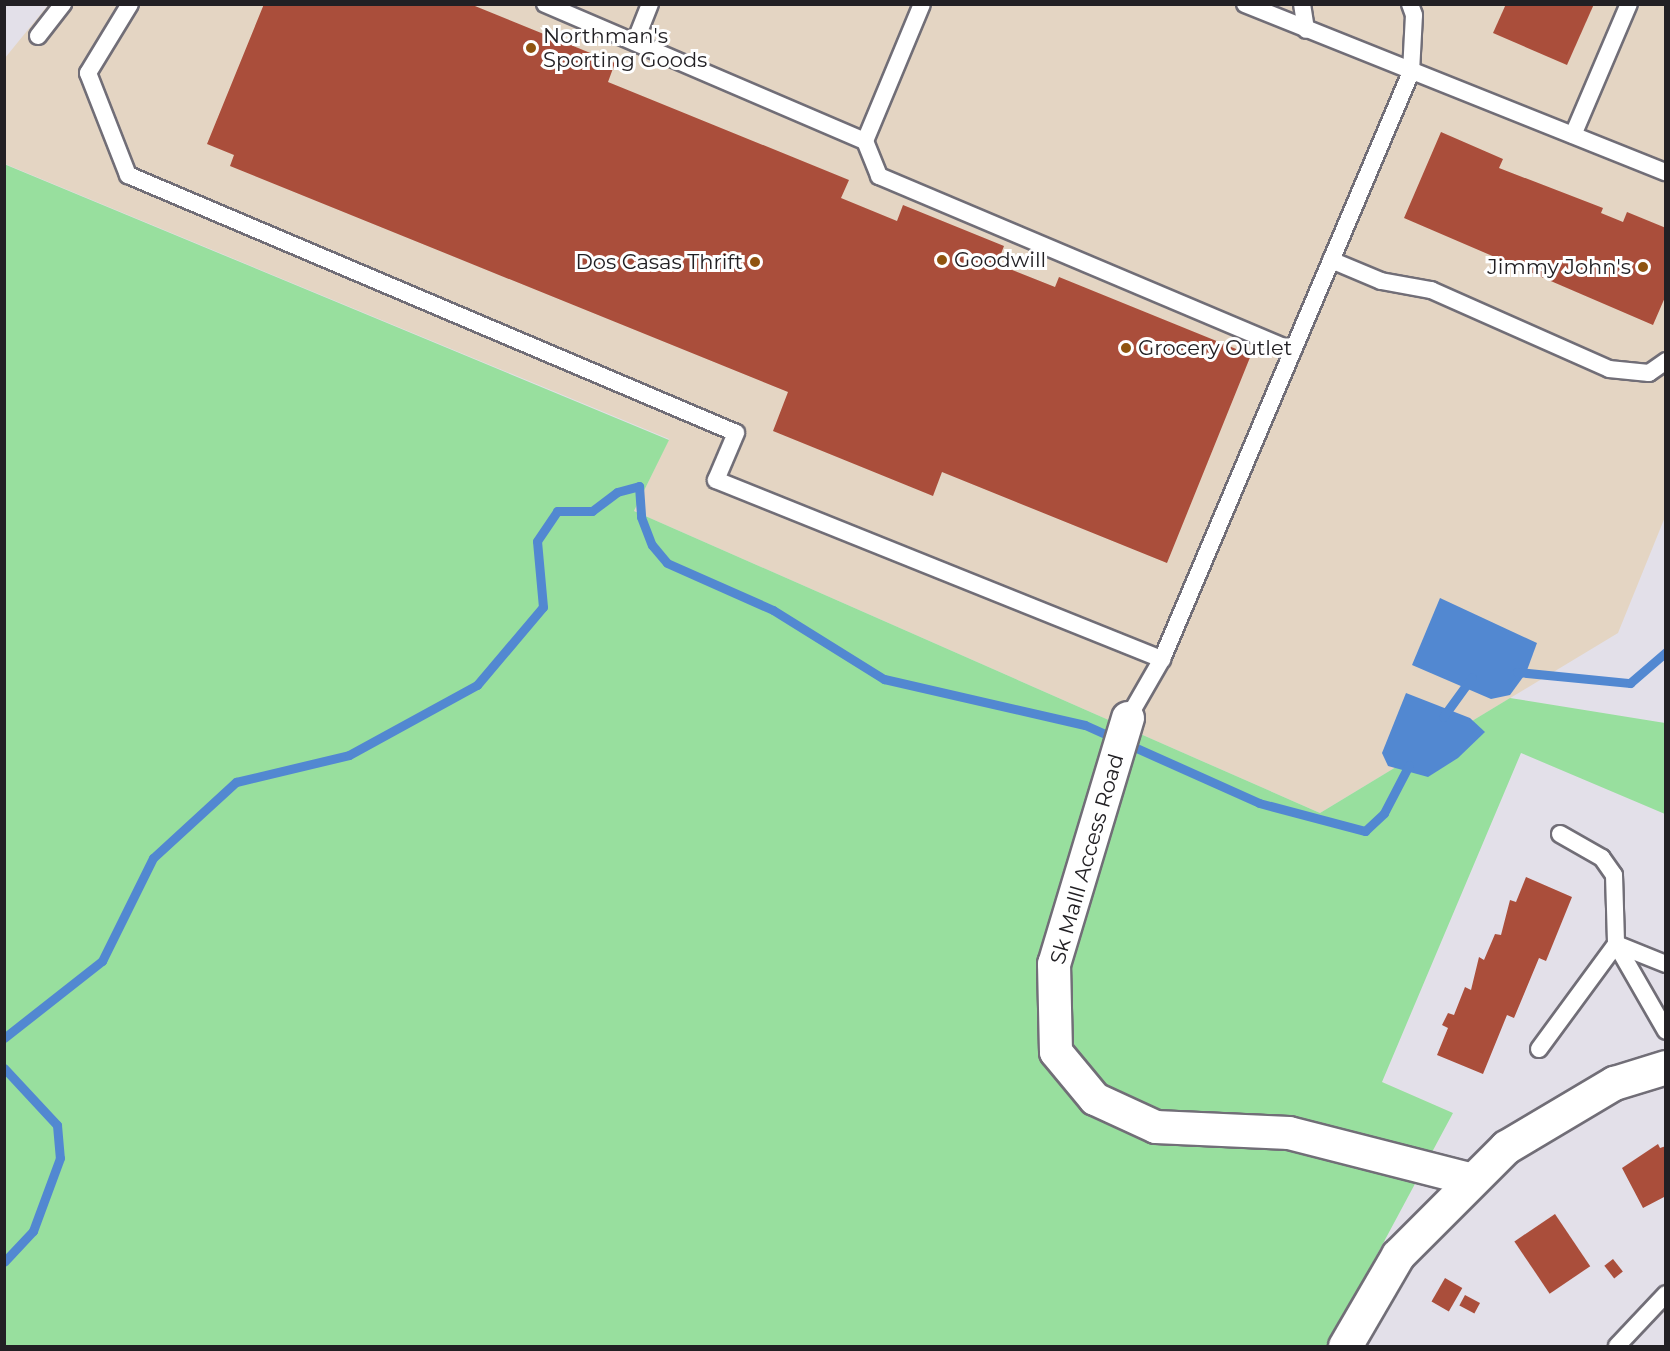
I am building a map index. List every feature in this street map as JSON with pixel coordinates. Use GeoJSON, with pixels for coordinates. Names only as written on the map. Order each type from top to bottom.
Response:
{"type":"FeatureCollection","features":[{"type":"Feature","properties":{"kind":"street","name":"Sk Malll Access Road"},"geometry":{"type":"LineString","coordinates":[[1128,718],[1054,964],[1056,1052],[1095,1099],[1156,1128],[1289,1133],[1473,1180]]}},
{"type":"Feature","properties":{"kind":"street"},"geometry":{"type":"LineString","coordinates":[[1345,1347],[1398,1255],[1506,1147],[1614,1083],[1665,1067]]}},
{"type":"Feature","properties":{"kind":"lane"},"geometry":{"type":"LineString","coordinates":[[38,36],[63,4]]}},
{"type":"Feature","properties":{"kind":"lane"},"geometry":{"type":"LineString","coordinates":[[130,4],[88,73],[128,175],[736,433],[716,480],[1162,659]]}},
{"type":"Feature","properties":{"kind":"lane"},"geometry":{"type":"LineString","coordinates":[[545,4],[578,11],[635,42],[865,141]]}},
{"type":"Feature","properties":{"kind":"lane"},"geometry":{"type":"LineString","coordinates":[[635,42],[650,4]]}},
{"type":"Feature","properties":{"kind":"lane"},"geometry":{"type":"LineString","coordinates":[[922,4],[865,141],[879,176],[1293,351]]}},
{"type":"Feature","properties":{"kind":"lane"},"geometry":{"type":"LineString","coordinates":[[1245,4],[1665,172]]}},
{"type":"Feature","properties":{"kind":"lane"},"geometry":{"type":"LineString","coordinates":[[1302,4],[1306,30]]}},
{"type":"Feature","properties":{"kind":"lane"},"geometry":{"type":"LineString","coordinates":[[1128,718],[1162,659],[1412,72],[1414,15],[1410,4]]}},
{"type":"Feature","properties":{"kind":"lane"},"geometry":{"type":"LineString","coordinates":[[1573,135],[1629,4]]}},
{"type":"Feature","properties":{"kind":"lane"},"geometry":{"type":"LineString","coordinates":[[1332,260],[1381,281],[1431,290],[1609,369],[1649,373],[1665,362]]}},
{"type":"Feature","properties":{"kind":"lane"},"geometry":{"type":"LineString","coordinates":[[1560,834],[1602,858],[1614,875],[1616,944],[1665,1031]]}},
{"type":"Feature","properties":{"kind":"lane"},"geometry":{"type":"LineString","coordinates":[[1616,944],[1665,964]]}},
{"type":"Feature","properties":{"kind":"lane"},"geometry":{"type":"LineString","coordinates":[[1539,1049],[1616,944]]}},
{"type":"Feature","properties":{"kind":"lane"},"geometry":{"type":"LineString","coordinates":[[1617,1347],[1665,1294]]}},
{"type":"Feature","properties":{"kind":"shaded area"},"geometry":{"type":"Polygon","coordinates":[[[48,5],[1665,5],[1665,517],[1618,633],[1320,813],[634,511],[669,439],[5,164],[5,58],[48,5]]]}},
{"type":"Feature","properties":{"kind":"green space"},"geometry":{"type":"Polygon","coordinates":[[[4,164],[669,440],[634,511],[1320,813],[1510,698],[1665,723],[1665,814],[1521,753],[1382,1082],[1453,1113],[1328,1346],[5,1346],[4,164]]]}},
{"type":"Feature","properties":{"kind":"water"},"geometry":{"type":"Polygon","coordinates":[[[1440,598],[1537,643],[1526,673],[1510,695],[1491,699],[1412,665],[1440,598]]]}},
{"type":"Feature","properties":{"kind":"water"},"geometry":{"type":"Polygon","coordinates":[[[1406,693],[1470,718],[1485,732],[1458,758],[1428,777],[1388,766],[1382,753],[1406,693]]]}},
{"type":"Feature","properties":{"kind":"building"},"geometry":{"type":"Polygon","coordinates":[[[264,4],[470,4],[615,63],[608,82],[849,180],[841,198],[897,221],[903,205],[1004,246],[997,264],[1055,287],[1059,277],[1251,355],[1167,563],[942,472],[933,496],[773,431],[788,392],[230,166],[234,155],[207,144],[264,4]]]}},
{"type":"Feature","properties":{"kind":"building"},"geometry":{"type":"Polygon","coordinates":[[[1506,4],[1594,4],[1567,65],[1493,33],[1506,4]]]}},
{"type":"Feature","properties":{"kind":"building"},"geometry":{"type":"Polygon","coordinates":[[[1441,132],[1503,159],[1499,168],[1603,208],[1601,213],[1623,222],[1627,212],[1666,228],[1666,295],[1653,325],[1404,218],[1441,132]]]}},
{"type":"Feature","properties":{"kind":"building"},"geometry":{"type":"Polygon","coordinates":[[[1526,877],[1572,897],[1546,961],[1539,958],[1514,1018],[1507,1015],[1483,1074],[1437,1055],[1448,1028],[1442,1025],[1448,1013],[1454,1015],[1465,987],[1471,990],[1479,957],[1484,960],[1495,934],[1501,935],[1510,900],[1516,902],[1526,877]]]}},
{"type":"Feature","properties":{"kind":"building"},"geometry":{"type":"Polygon","coordinates":[[[1658,1144],[1660,1148],[1666,1146],[1666,1196],[1643,1208],[1622,1168],[1658,1144]]]}},
{"type":"Feature","properties":{"kind":"building"},"geometry":{"type":"Polygon","coordinates":[[[1555,1214],[1590,1266],[1550,1294],[1514,1241],[1555,1214]]]}},
{"type":"Feature","properties":{"kind":"building"},"geometry":{"type":"Polygon","coordinates":[[[1613,1259],[1623,1272],[1614,1278],[1604,1266],[1613,1259]]]}},
{"type":"Feature","properties":{"kind":"building"},"geometry":{"type":"Polygon","coordinates":[[[1445,1278],[1462,1288],[1449,1311],[1432,1301],[1445,1278]]]}},
{"type":"Feature","properties":{"kind":"building"},"geometry":{"type":"Polygon","coordinates":[[[1465,1295],[1480,1303],[1474,1314],[1459,1306],[1465,1295]]]}},
{"type":"Feature","properties":{"kind":"waterway"},"geometry":{"type":"LineString","coordinates":[[4,1038],[102,961],[153,858],[236,782],[349,755],[477,685],[543,607],[537,541],[557,511],[592,511],[617,492],[639,486],[641,517],[652,545],[667,563],[773,610],[884,679],[1085,725],[1259,803],[1365,831],[1384,813],[1409,765]]}},
{"type":"Feature","properties":{"kind":"waterway"},"geometry":{"type":"LineString","coordinates":[[1517,672],[1630,683],[1666,652]]}},
{"type":"Feature","properties":{"kind":"waterway"},"geometry":{"type":"LineString","coordinates":[[1443,717],[1472,677]]}},
{"type":"Feature","properties":{"kind":"waterway"},"geometry":{"type":"LineString","coordinates":[[4,1068],[57,1125],[60,1158],[33,1231],[4,1262]]}},
{"type":"Feature","properties":{"kind":"place","name":"Northman's Sporting Goods"},"geometry":{"type":"Point","coordinates":[531,48]}},
{"type":"Feature","properties":{"kind":"place","name":"Goodwill"},"geometry":{"type":"Point","coordinates":[942,260]}},
{"type":"Feature","properties":{"kind":"place","name":"Dos Casas Thrift"},"geometry":{"type":"Point","coordinates":[755,262]}},
{"type":"Feature","properties":{"kind":"place","name":"Jimmy John's"},"geometry":{"type":"Point","coordinates":[1643,267]}},
{"type":"Feature","properties":{"kind":"place","name":"Grocery Outlet"},"geometry":{"type":"Point","coordinates":[1126,348]}}]}
